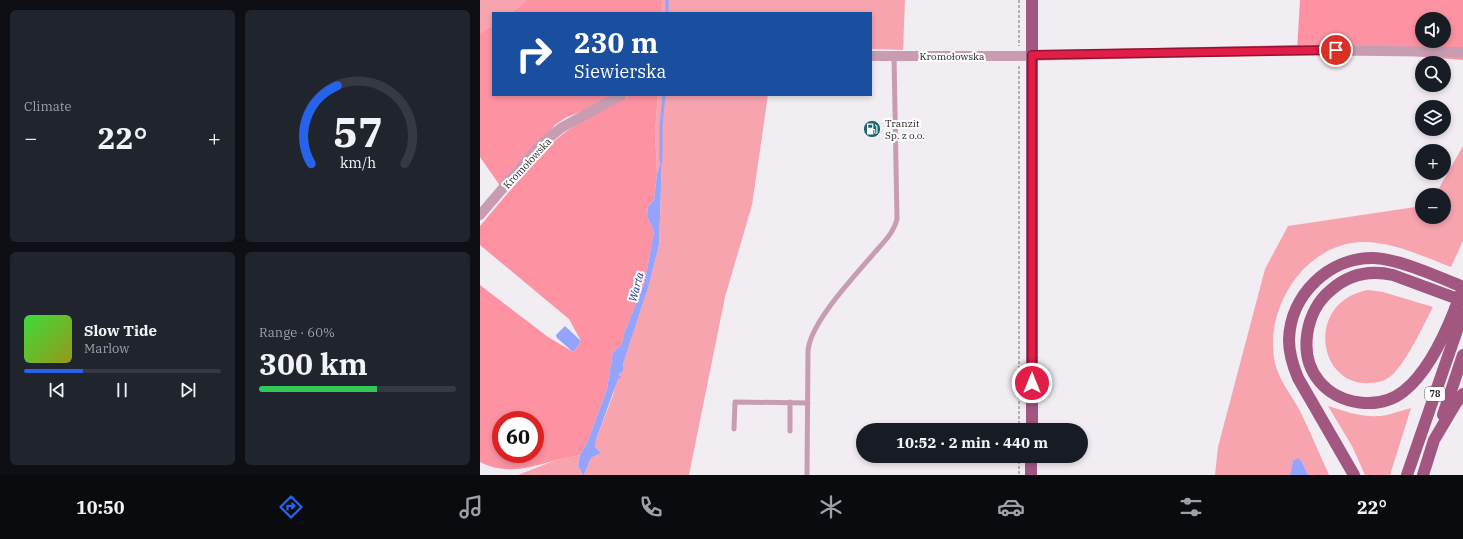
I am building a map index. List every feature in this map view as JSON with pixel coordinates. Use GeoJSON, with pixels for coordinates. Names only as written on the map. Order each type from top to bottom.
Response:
{"type":"FeatureCollection","features":[{"type":"Feature","properties":{"kind":"main road"},"geometry":{"type":"LineString","coordinates":[[1032,0],[1032,423]]}},
{"type":"Feature","properties":{"kind":"main road"},"geometry":{"type":"LineString","coordinates":[[1354,475],[1298,378],[1293,366],[1290,353],[1290,327],[1298,303],[1310,287],[1324,273],[1335,267],[1360,259],[1386,259],[1463,287],[1460,308],[1421,372],[1404,391],[1385,402],[1368,403],[1351,401],[1336,395],[1318,380],[1313,370],[1307,349],[1309,324],[1313,313],[1327,293],[1346,279],[1357,275],[1382,272],[1393,275],[1460,308]]}},
{"type":"Feature","properties":{"kind":"main road","name":"78"},"geometry":{"type":"LineString","coordinates":[[1407,475],[1460,308]]}},
{"type":"Feature","properties":{"kind":"main road","name":"78"},"geometry":{"type":"LineString","coordinates":[[1423,475],[1463,355]]}},
{"type":"Feature","properties":{"kind":"main road"},"geometry":{"type":"LineString","coordinates":[[1434,440],[1463,394]]}},
{"type":"Feature","properties":{"kind":"main road"},"geometry":{"type":"LineString","coordinates":[[1031,463],[1031,475]]}},
{"type":"Feature","properties":{"kind":"street","name":"Kromołowska"},"geometry":{"type":"LineString","coordinates":[[872,56],[1019,56],[1305,50],[1463,52]]}},
{"type":"Feature","properties":{"kind":"street","name":"Kromołowska"},"geometry":{"type":"LineString","coordinates":[[480,215],[540,145],[561,128],[619,96]]}},
{"type":"Feature","properties":{"kind":"lane"},"geometry":{"type":"LineString","coordinates":[[807,475],[809,345],[814,331],[839,296],[888,236],[897,219],[894,56]]}},
{"type":"Feature","properties":{"kind":"lane"},"geometry":{"type":"LineString","coordinates":[[734,429],[735,402],[808,402]]}},
{"type":"Feature","properties":{"kind":"lane"},"geometry":{"type":"LineString","coordinates":[[790,402],[790,432]]}},
{"type":"Feature","properties":{"kind":"path"},"geometry":{"type":"LineString","coordinates":[[1019,0],[1019,423]]}},
{"type":"Feature","properties":{"kind":"path"},"geometry":{"type":"LineString","coordinates":[[1019,463],[1019,475]]}},
{"type":"Feature","properties":{"kind":"shaded area"},"geometry":{"type":"Polygon","coordinates":[[[480,0],[527,0],[512,12],[492,12],[492,26],[480,33],[480,0]]]}},
{"type":"Feature","properties":{"kind":"shaded area"},"geometry":{"type":"Polygon","coordinates":[[[527,0],[661,0],[661,12],[512,12],[527,0]]]}},
{"type":"Feature","properties":{"kind":"shaded area"},"geometry":{"type":"Polygon","coordinates":[[[661,0],[905,0],[903,50],[872,49],[872,12],[661,12],[661,0]]]}},
{"type":"Feature","properties":{"kind":"shaded area"},"geometry":{"type":"Polygon","coordinates":[[[1300,0],[1463,0],[1463,60],[1451,59],[1451,56],[1415,56],[1336,50],[1297,50],[1300,0]]]}},
{"type":"Feature","properties":{"kind":"shaded area"},"geometry":{"type":"Polygon","coordinates":[[[492,26],[492,96],[611,96],[587,109],[565,118],[555,125],[501,187],[480,157],[480,33],[492,26]]]}},
{"type":"Feature","properties":{"kind":"shaded area"},"geometry":{"type":"Polygon","coordinates":[[[627,96],[658,96],[655,131],[657,174],[654,200],[648,207],[647,216],[654,232],[645,281],[624,334],[622,344],[613,352],[607,389],[588,441],[580,455],[527,468],[499,468],[480,462],[480,285],[548,337],[573,352],[581,341],[569,319],[480,245],[480,226],[546,148],[564,133],[592,115],[627,96]]]}},
{"type":"Feature","properties":{"kind":"shaded area"},"geometry":{"type":"Polygon","coordinates":[[[658,96],[768,96],[752,205],[725,297],[689,475],[584,475],[591,458],[601,453],[595,447],[596,440],[613,395],[618,375],[623,371],[623,364],[649,285],[659,245],[662,161],[657,174],[655,131],[658,96]]]}},
{"type":"Feature","properties":{"kind":"shaded area"},"geometry":{"type":"Polygon","coordinates":[[[1463,146],[1463,241],[1451,267],[1386,244],[1364,242],[1343,245],[1324,253],[1307,266],[1293,282],[1282,301],[1276,321],[1273,342],[1275,363],[1282,380],[1303,417],[1329,475],[1308,475],[1302,462],[1293,461],[1290,475],[1215,475],[1218,447],[1265,269],[1288,226],[1415,207],[1415,224],[1451,224],[1451,188],[1439,188],[1444,180],[1451,180],[1451,167],[1463,146]]]}},
{"type":"Feature","properties":{"kind":"shaded area"},"geometry":{"type":"Polygon","coordinates":[[[1368,290],[1383,292],[1433,307],[1398,369],[1385,380],[1370,383],[1352,381],[1339,372],[1330,358],[1326,342],[1327,326],[1334,310],[1348,298],[1368,290]]]}},
{"type":"Feature","properties":{"kind":"shaded area"},"geometry":{"type":"Polygon","coordinates":[[[1328,406],[1357,414],[1372,416],[1387,415],[1411,408],[1390,475],[1365,475],[1352,446],[1328,406]]]}},
{"type":"Feature","properties":{"kind":"shaded area"},"geometry":{"type":"Polygon","coordinates":[[[580,455],[578,466],[583,475],[518,475],[556,460],[580,455]]]}},
{"type":"Feature","properties":{"kind":"water"},"geometry":{"type":"Polygon","coordinates":[[[662,159],[659,245],[649,285],[623,364],[623,371],[618,375],[622,377],[618,379],[596,440],[595,447],[601,453],[591,458],[583,475],[578,466],[580,455],[588,441],[607,389],[613,352],[622,344],[624,334],[645,281],[654,232],[647,216],[648,207],[654,200],[657,174],[662,159]]]}},
{"type":"Feature","properties":{"kind":"water"},"geometry":{"type":"Polygon","coordinates":[[[565,326],[581,341],[573,352],[557,338],[556,335],[565,326]]]}},
{"type":"Feature","properties":{"kind":"water"},"geometry":{"type":"Polygon","coordinates":[[[1298,458],[1302,462],[1308,475],[1290,475],[1293,461],[1298,458]]]}},
{"type":"Feature","properties":{"kind":"waterway","name":"Warta"},"geometry":{"type":"LineString","coordinates":[[667,0],[667,12]]}},
{"type":"Feature","properties":{"kind":"waterway","name":"Warta"},"geometry":{"type":"LineString","coordinates":[[661,161],[661,126],[664,96]]}},
{"type":"Feature","properties":{"kind":"place","name":"Tranzit Sp. z o.o."},"geometry":{"type":"Point","coordinates":[872,129]}},
{"type":"Feature","properties":{"kind":"route"},"geometry":{"type":"LineString","coordinates":[[1032,383],[1032,55],[1336,50]]}}]}
